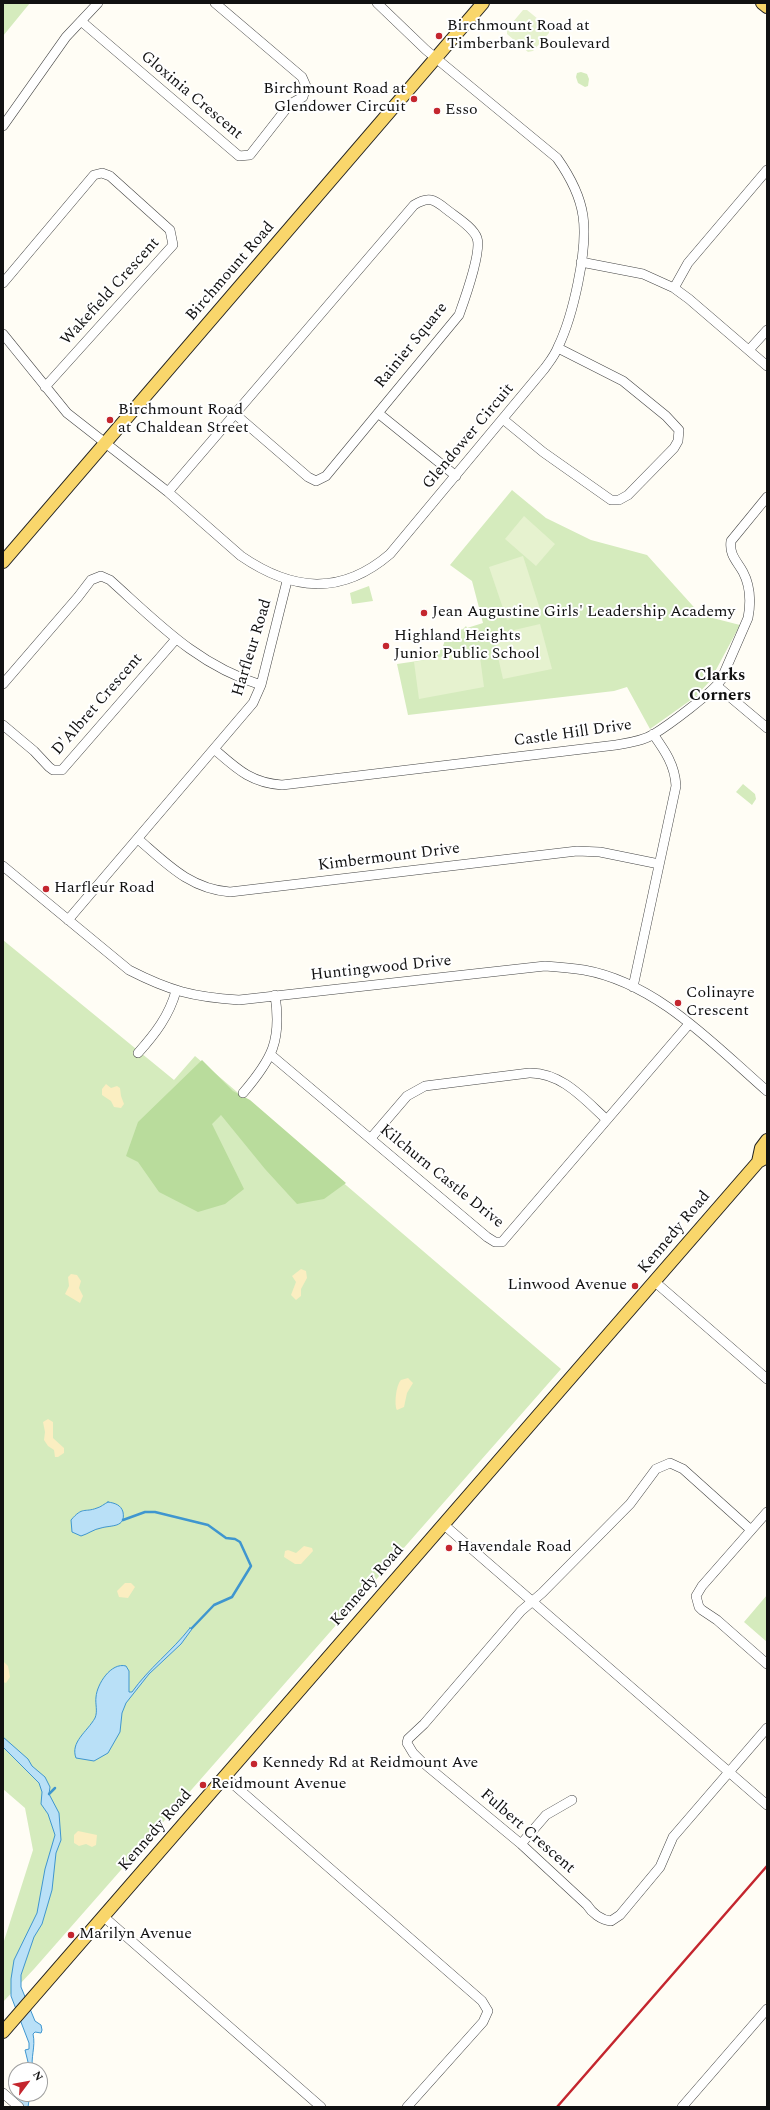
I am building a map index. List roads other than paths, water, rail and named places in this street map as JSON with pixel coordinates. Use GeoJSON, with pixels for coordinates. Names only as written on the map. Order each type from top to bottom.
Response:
{"type":"FeatureCollection","features":[{"type":"Feature","properties":{"kind":"main road","name":"Birchmount Road"},"geometry":{"type":"LineString","coordinates":[[3,562],[105,442],[378,128],[435,58],[483,3]]}},
{"type":"Feature","properties":{"kind":"main road"},"geometry":{"type":"LineString","coordinates":[[762,3],[767,7]]}},
{"type":"Feature","properties":{"kind":"main road","name":"Kennedy Road"},"geometry":{"type":"LineString","coordinates":[[3,2032],[443,1524],[762,1159],[761,1148],[767,1140]]}},
{"type":"Feature","properties":{"kind":"street"},"geometry":{"type":"LineString","coordinates":[[3,126],[66,38],[98,3]]}},
{"type":"Feature","properties":{"kind":"street","name":"Gloxinia Crescent"},"geometry":{"type":"LineString","coordinates":[[80,21],[239,156],[245,157],[250,155],[290,104],[303,96],[306,86],[302,77],[215,3]]}},
{"type":"Feature","properties":{"kind":"street","name":"Glendower Circuit"},"geometry":{"type":"LineString","coordinates":[[3,334],[67,413],[168,492],[241,556],[262,570],[287,581],[310,584],[336,582],[354,577],[374,567],[404,540],[546,368],[558,348],[572,307],[581,262],[585,230],[583,215],[572,182],[557,158],[435,58],[377,3]]}},
{"type":"Feature","properties":{"kind":"street"},"geometry":{"type":"LineString","coordinates":[[674,288],[688,262],[767,170]]}},
{"type":"Feature","properties":{"kind":"street","name":"Wakefield Crescent"},"geometry":{"type":"LineString","coordinates":[[3,283],[94,175],[102,173],[110,176],[170,230],[173,245],[45,387]]}},
{"type":"Feature","properties":{"kind":"street","name":"Rainier Square"},"geometry":{"type":"LineString","coordinates":[[168,492],[411,208],[423,199],[437,201],[470,229],[477,238],[478,252],[459,315],[326,476],[316,481],[308,477],[235,414]]}},
{"type":"Feature","properties":{"kind":"street"},"geometry":{"type":"LineString","coordinates":[[581,262],[643,274],[674,288],[689,299],[767,366]]}},
{"type":"Feature","properties":{"kind":"street"},"geometry":{"type":"LineString","coordinates":[[749,350],[767,330]]}},
{"type":"Feature","properties":{"kind":"street"},"geometry":{"type":"LineString","coordinates":[[504,420],[543,452],[611,500],[619,500],[628,495],[674,448],[678,441],[679,430],[666,416],[623,381],[558,348]]}},
{"type":"Feature","properties":{"kind":"street"},"geometry":{"type":"LineString","coordinates":[[378,413],[456,476]]}},
{"type":"Feature","properties":{"kind":"street","name":"Castle Hill Drive"},"geometry":{"type":"LineString","coordinates":[[214,749],[248,777],[269,784],[282,785],[623,744],[653,734],[717,686],[748,618],[750,608],[748,584],[743,572],[731,555],[730,541],[767,497]]}},
{"type":"Feature","properties":{"kind":"street"},"geometry":{"type":"LineString","coordinates":[[3,684],[78,597],[87,583],[96,577],[101,576],[110,580],[176,639],[203,660],[225,671],[261,685]]}},
{"type":"Feature","properties":{"kind":"street","name":"Harfleur Road"},"geometry":{"type":"LineString","coordinates":[[68,920],[248,711],[261,685],[287,581]]}},
{"type":"Feature","properties":{"kind":"street","name":"D'Albret Crescent"},"geometry":{"type":"LineString","coordinates":[[3,725],[34,751],[49,767],[53,770],[62,770],[176,639]]}},
{"type":"Feature","properties":{"kind":"street"},"geometry":{"type":"LineString","coordinates":[[717,686],[767,728]]}},
{"type":"Feature","properties":{"kind":"street"},"geometry":{"type":"LineString","coordinates":[[632,987],[674,795],[676,778],[672,763],[653,734]]}},
{"type":"Feature","properties":{"kind":"street","name":"Kimbermount Drive"},"geometry":{"type":"LineString","coordinates":[[138,839],[194,883],[206,889],[230,892],[577,851],[600,852],[659,864]]}},
{"type":"Feature","properties":{"kind":"street","name":"Huntingwood Drive"},"geometry":{"type":"LineString","coordinates":[[3,866],[129,970],[153,983],[176,991],[203,998],[239,1000],[545,966],[585,970],[632,987],[663,1003],[767,1091]]}},
{"type":"Feature","properties":{"kind":"street"},"geometry":{"type":"LineString","coordinates":[[138,1053],[158,1029],[171,1007],[176,991]]}},
{"type":"Feature","properties":{"kind":"street"},"geometry":{"type":"LineString","coordinates":[[243,1093],[272,1055],[277,1017],[275,995]]}},
{"type":"Feature","properties":{"kind":"street","name":"Kilchurn Castle Drive"},"geometry":{"type":"LineString","coordinates":[[272,1055],[487,1237],[496,1242],[502,1242],[689,1024]]}},
{"type":"Feature","properties":{"kind":"street"},"geometry":{"type":"LineString","coordinates":[[370,1138],[407,1096],[425,1086],[530,1073],[546,1074],[569,1086],[606,1119]]}},
{"type":"Feature","properties":{"kind":"street"},"geometry":{"type":"LineString","coordinates":[[655,1282],[767,1379]]}},
{"type":"Feature","properties":{"kind":"street"},"geometry":{"type":"LineString","coordinates":[[532,1602],[578,1554],[599,1537],[630,1504],[656,1469],[664,1464],[670,1463],[683,1469],[751,1530]]}},
{"type":"Feature","properties":{"kind":"street"},"geometry":{"type":"LineString","coordinates":[[767,1512],[702,1586],[696,1596],[697,1602],[702,1610],[717,1620],[767,1664]]}},
{"type":"Feature","properties":{"kind":"street"},"geometry":{"type":"LineString","coordinates":[[443,1524],[767,1805]]}},
{"type":"Feature","properties":{"kind":"street","name":"Fulbert Crescent"},"geometry":{"type":"LineString","coordinates":[[532,1602],[521,1611],[424,1724],[408,1739],[407,1743],[413,1753],[421,1761],[520,1844],[596,1915],[605,1921],[611,1921],[620,1914],[660,1866],[673,1837],[729,1772]]}},
{"type":"Feature","properties":{"kind":"street"},"geometry":{"type":"LineString","coordinates":[[729,1772],[767,1728]]}},
{"type":"Feature","properties":{"kind":"street"},"geometry":{"type":"LineString","coordinates":[[225,1777],[482,2001],[488,2011],[483,2022],[407,2107]]}},
{"type":"Feature","properties":{"kind":"street"},"geometry":{"type":"LineString","coordinates":[[520,1844],[546,1815],[572,1800]]}},
{"type":"Feature","properties":{"kind":"street"},"geometry":{"type":"LineString","coordinates":[[104,1917],[321,2107]]}},
{"type":"Feature","properties":{"kind":"street"},"geometry":{"type":"LineString","coordinates":[[682,2107],[767,2009]]}},
{"type":"Feature","properties":{"kind":"street"},"geometry":{"type":"LineString","coordinates":[[7,2096],[18,2107]]}},
{"type":"Feature","properties":{"kind":"water"},"geometry":{"type":"Polygon","coordinates":[[[108,1502],[121,1508],[123,1517],[120,1523],[98,1529],[81,1536],[72,1532],[71,1520],[78,1513],[81,1511],[98,1508],[108,1502]]]}},
{"type":"Feature","properties":{"kind":"water"},"geometry":{"type":"Polygon","coordinates":[[[190,1628],[192,1629],[181,1644],[149,1674],[126,1703],[122,1713],[120,1732],[108,1753],[94,1761],[76,1758],[75,1747],[80,1737],[95,1718],[97,1692],[106,1675],[115,1667],[126,1666],[129,1671],[129,1692],[132,1692],[190,1628]]]}},
{"type":"Feature","properties":{"kind":"water"},"geometry":{"type":"Polygon","coordinates":[[[3,1737],[28,1759],[32,1766],[45,1777],[50,1787],[49,1794],[59,1813],[61,1840],[56,1853],[52,1890],[42,1924],[34,1937],[21,1975],[21,1987],[35,2021],[41,2025],[42,2030],[41,2033],[35,2032],[33,2034],[34,2043],[32,2062],[28,2062],[25,2050],[29,2049],[29,2043],[11,1996],[11,1979],[14,1960],[37,1913],[45,1869],[55,1835],[48,1814],[41,1804],[42,1792],[39,1783],[3,1747],[3,1737]]]}},
{"type":"Feature","properties":{"kind":"water"},"geometry":{"type":"Polygon","coordinates":[[[13,2102],[29,2102],[28,2107],[12,2107],[13,2102]]]}},
{"type":"Feature","properties":{"kind":"waterway"},"geometry":{"type":"LineString","coordinates":[[123,1520],[145,1512],[155,1512],[208,1525],[226,1538],[235,1539],[240,1542],[251,1566],[232,1597],[214,1605],[192,1628]]}},
{"type":"Feature","properties":{"kind":"waterway"},"geometry":{"type":"LineString","coordinates":[[49,1794],[55,1788]]}},
{"type":"Feature","properties":{"kind":"railway"},"geometry":{"type":"LineString","coordinates":[[557,2107],[767,1866]]}},
{"type":"Feature","properties":{"kind":"place","name":"Birchmount Road at Timberbank Boulevard"},"geometry":{"type":"Point","coordinates":[439,36]}},
{"type":"Feature","properties":{"kind":"place","name":"Birchmount Road at Glendower Circuit"},"geometry":{"type":"Point","coordinates":[414,99]}},
{"type":"Feature","properties":{"kind":"place","name":"Esso"},"geometry":{"type":"Point","coordinates":[437,111]}},
{"type":"Feature","properties":{"kind":"place","name":"Birchmount Road at Chaldean Street"},"geometry":{"type":"Point","coordinates":[110,420]}},
{"type":"Feature","properties":{"kind":"place","name":"Jean Augustine Girls' Leadership Academy"},"geometry":{"type":"Point","coordinates":[424,613]}},
{"type":"Feature","properties":{"kind":"place","name":"Highland Heights Junior Public School"},"geometry":{"type":"Point","coordinates":[386,646]}},
{"type":"Feature","properties":{"kind":"place","name":"Harfleur Road"},"geometry":{"type":"Point","coordinates":[46,889]}},
{"type":"Feature","properties":{"kind":"place","name":"Colinayre Crescent"},"geometry":{"type":"Point","coordinates":[678,1003]}},
{"type":"Feature","properties":{"kind":"place","name":"Linwood Avenue"},"geometry":{"type":"Point","coordinates":[635,1286]}},
{"type":"Feature","properties":{"kind":"place","name":"Havendale Road"},"geometry":{"type":"Point","coordinates":[449,1548]}},
{"type":"Feature","properties":{"kind":"place","name":"Kennedy Rd at Reidmount Ave"},"geometry":{"type":"Point","coordinates":[254,1764]}},
{"type":"Feature","properties":{"kind":"place","name":"Reidmount Avenue"},"geometry":{"type":"Point","coordinates":[203,1785]}},
{"type":"Feature","properties":{"kind":"place","name":"Marilyn Avenue"},"geometry":{"type":"Point","coordinates":[71,1935]}},
{"type":"Feature","properties":{"kind":"district","name":"Clarks Corners"},"geometry":{"type":"Point","coordinates":[720,687]}}]}
